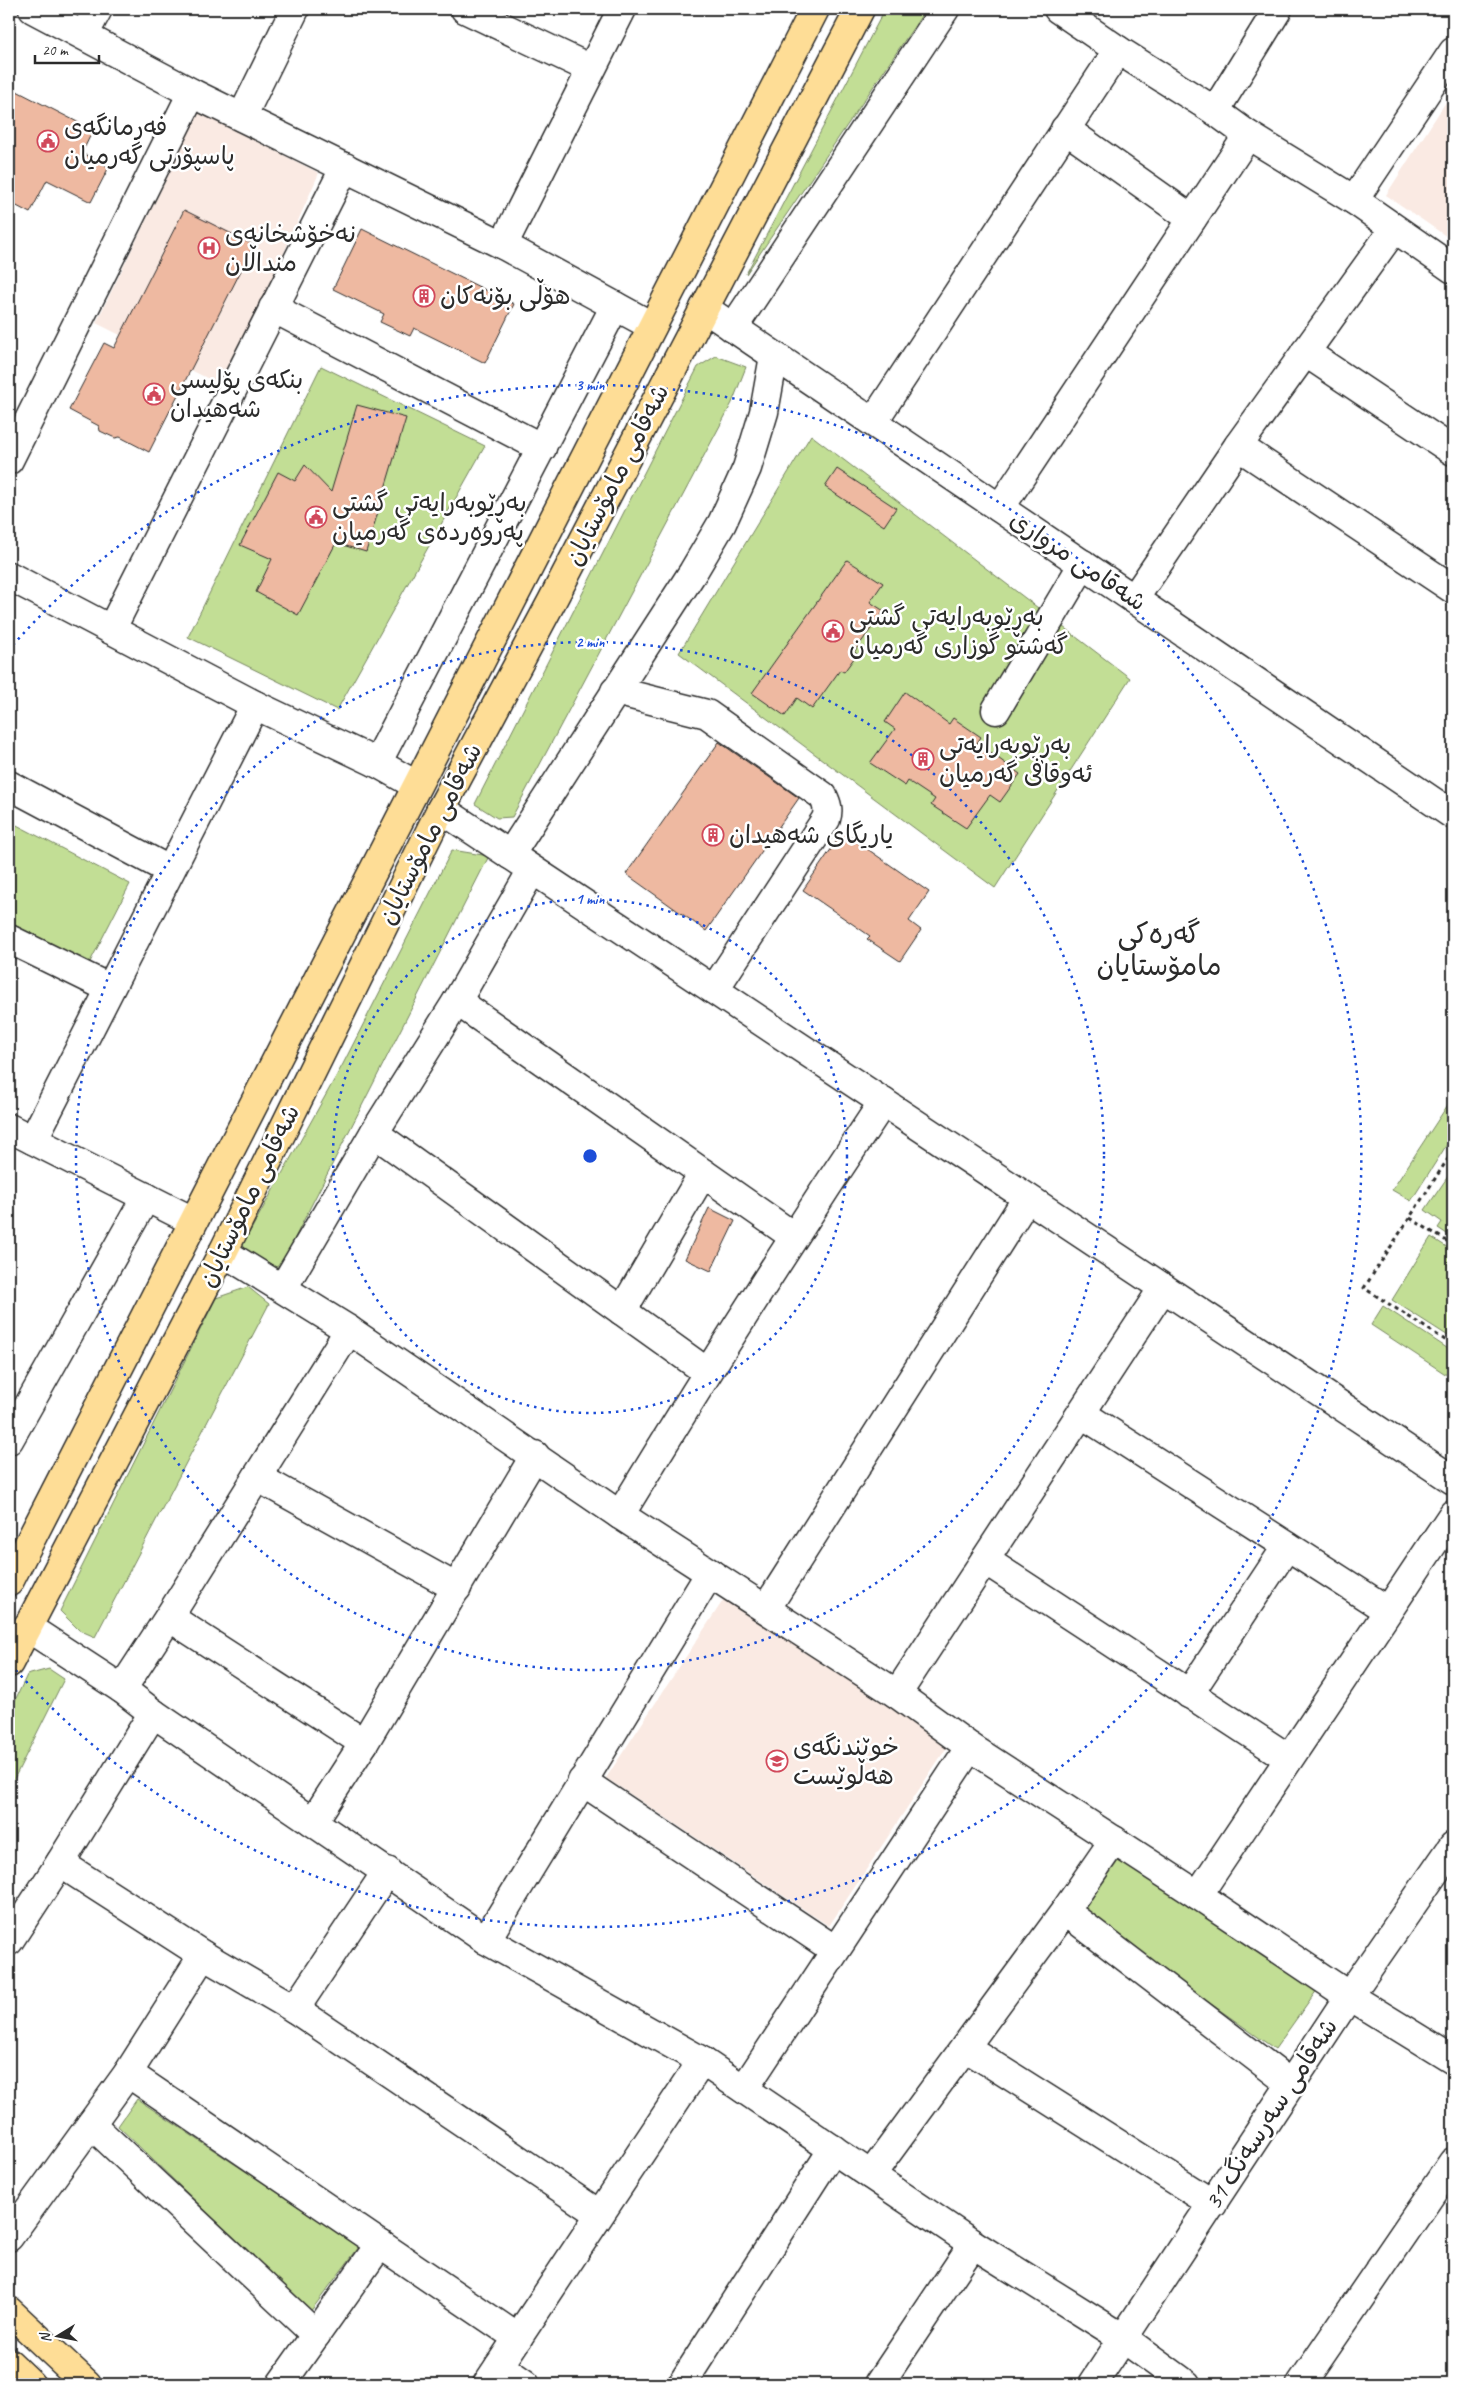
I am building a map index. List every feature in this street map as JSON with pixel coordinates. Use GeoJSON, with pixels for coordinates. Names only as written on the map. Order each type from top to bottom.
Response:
{"type":"FeatureCollection","features":[{"type":"Feature","properties":{"kind":"main road","name":"شەقامی مامۆستایان"},"geometry":{"type":"LineString","coordinates":[[9,1582],[192,1221],[815,9]]}},
{"type":"Feature","properties":{"kind":"main road","name":"شەقامی مامۆستایان"},"geometry":{"type":"LineString","coordinates":[[9,1663],[223,1252],[441,809],[552,601],[860,9]]}},
{"type":"Feature","properties":{"kind":"main road"},"geometry":{"type":"LineString","coordinates":[[557,513],[565,526],[580,532],[588,530]]}},
{"type":"Feature","properties":{"kind":"main road"},"geometry":{"type":"LineString","coordinates":[[520,586],[528,584],[543,588],[552,601]]}},
{"type":"Feature","properties":{"kind":"main road"},"geometry":{"type":"LineString","coordinates":[[9,2312],[87,2384]]}},
{"type":"Feature","properties":{"kind":"main road"},"geometry":{"type":"LineString","coordinates":[[9,2363],[31,2384]]}},
{"type":"Feature","properties":{"kind":"street"},"geometry":{"type":"LineString","coordinates":[[33,9],[192,93],[503,246],[652,326]]}},
{"type":"Feature","properties":{"kind":"street"},"geometry":{"type":"LineString","coordinates":[[84,35],[98,9]]}},
{"type":"Feature","properties":{"kind":"street"},"geometry":{"type":"LineString","coordinates":[[242,117],[295,9]]}},
{"type":"Feature","properties":{"kind":"street"},"geometry":{"type":"LineString","coordinates":[[465,9],[591,69]]}},
{"type":"Feature","properties":{"kind":"street"},"geometry":{"type":"LineString","coordinates":[[503,246],[622,9]]}},
{"type":"Feature","properties":{"kind":"street"},"geometry":{"type":"LineString","coordinates":[[733,328],[945,9]]}},
{"type":"Feature","properties":{"kind":"street"},"geometry":{"type":"LineString","coordinates":[[1058,9],[1118,50],[1215,111],[1248,135],[1354,200],[1453,268]]}},
{"type":"Feature","properties":{"kind":"street"},"geometry":{"type":"LineString","coordinates":[[1215,111],[1278,9]]}},
{"type":"Feature","properties":{"kind":"street"},"geometry":{"type":"LineString","coordinates":[[873,422],[1118,50]]}},
{"type":"Feature","properties":{"kind":"street"},"geometry":{"type":"LineString","coordinates":[[1354,200],[1453,52]]}},
{"type":"Feature","properties":{"kind":"street"},"geometry":{"type":"LineString","coordinates":[[9,460],[192,93]]}},
{"type":"Feature","properties":{"kind":"street"},"geometry":{"type":"LineString","coordinates":[[1065,129],[1192,219]]}},
{"type":"Feature","properties":{"kind":"street"},"geometry":{"type":"LineString","coordinates":[[1000,508],[1248,135]]}},
{"type":"Feature","properties":{"kind":"street"},"geometry":{"type":"LineString","coordinates":[[111,630],[345,167]]}},
{"type":"Feature","properties":{"kind":"street"},"geometry":{"type":"LineString","coordinates":[[1134,599],[1304,352],[1394,229]]}},
{"type":"Feature","properties":{"kind":"street"},"geometry":{"type":"LineString","coordinates":[[377,763],[615,306]]}},
{"type":"Feature","properties":{"kind":"street"},"geometry":{"type":"LineString","coordinates":[[273,308],[542,448]]}},
{"type":"Feature","properties":{"kind":"street","name":"شەقامی مرواری"},"geometry":{"type":"LineString","coordinates":[[704,308],[1453,815]]}},
{"type":"Feature","properties":{"kind":"street"},"geometry":{"type":"LineString","coordinates":[[1304,352],[1453,451]]}},
{"type":"Feature","properties":{"kind":"street"},"geometry":{"type":"LineString","coordinates":[[283,1288],[374,1133],[457,1001],[521,862],[615,691],[693,572],[722,523],[747,468],[756,440],[764,412],[774,356]]}},
{"type":"Feature","properties":{"kind":"street"},"geometry":{"type":"LineString","coordinates":[[1238,446],[1453,589]]}},
{"type":"Feature","properties":{"kind":"street"},"geometry":{"type":"LineString","coordinates":[[996,710],[1083,564]]}},
{"type":"Feature","properties":{"kind":"street"},"geometry":{"type":"LineString","coordinates":[[9,576],[255,705],[377,763],[416,785]]}},
{"type":"Feature","properties":{"kind":"street"},"geometry":{"type":"LineString","coordinates":[[615,691],[706,714],[823,796],[826,803],[828,812],[826,819],[714,990]]}},
{"type":"Feature","properties":{"kind":"street"},"geometry":{"type":"LineString","coordinates":[[33,1140],[169,870],[255,705]]}},
{"type":"Feature","properties":{"kind":"street"},"geometry":{"type":"LineString","coordinates":[[9,785],[169,870]]}},
{"type":"Feature","properties":{"kind":"street"},"geometry":{"type":"LineString","coordinates":[[441,809],[1453,1480]]}},
{"type":"Feature","properties":{"kind":"street"},"geometry":{"type":"LineString","coordinates":[[9,939],[110,988]]}},
{"type":"Feature","properties":{"kind":"street"},"geometry":{"type":"LineString","coordinates":[[457,1001],[793,1236]]}},
{"type":"Feature","properties":{"kind":"street"},"geometry":{"type":"LineString","coordinates":[[620,1515],[793,1236],[883,1102]]}},
{"type":"Feature","properties":{"kind":"street"},"geometry":{"type":"LineString","coordinates":[[9,1128],[192,1221]]}},
{"type":"Feature","properties":{"kind":"street"},"geometry":{"type":"LineString","coordinates":[[374,1133],[707,1372]]}},
{"type":"Feature","properties":{"kind":"street"},"geometry":{"type":"LineString","coordinates":[[622,1311],[703,1173]]}},
{"type":"Feature","properties":{"kind":"street"},"geometry":{"type":"LineString","coordinates":[[9,1440],[146,1197]]}},
{"type":"Feature","properties":{"kind":"street"},"geometry":{"type":"LineString","coordinates":[[766,1609],[1027,1198]]}},
{"type":"Feature","properties":{"kind":"street"},"geometry":{"type":"LineString","coordinates":[[223,1252],[349,1330],[535,1455],[620,1515],[897,1694],[970,1747],[1198,1895],[1348,1996],[1453,2060]]}},
{"type":"Feature","properties":{"kind":"street"},"geometry":{"type":"LineString","coordinates":[[897,1694],[1163,1288]]}},
{"type":"Feature","properties":{"kind":"street"},"geometry":{"type":"LineString","coordinates":[[122,1689],[258,1477],[349,1330]]}},
{"type":"Feature","properties":{"kind":"street"},"geometry":{"type":"LineString","coordinates":[[1082,1414],[1387,1610]]}},
{"type":"Feature","properties":{"kind":"street"},"geometry":{"type":"LineString","coordinates":[[313,1822],[364,1744],[535,1455]]}},
{"type":"Feature","properties":{"kind":"street"},"geometry":{"type":"LineString","coordinates":[[258,1477],[457,1588]]}},
{"type":"Feature","properties":{"kind":"street"},"geometry":{"type":"LineString","coordinates":[[1198,1895],[1453,1514]]}},
{"type":"Feature","properties":{"kind":"street"},"geometry":{"type":"LineString","coordinates":[[1189,1694],[1287,1546]]}},
{"type":"Feature","properties":{"kind":"street"},"geometry":{"type":"LineString","coordinates":[[985,1560],[1288,1758]]}},
{"type":"Feature","properties":{"kind":"street"},"geometry":{"type":"LineString","coordinates":[[486,1940],[710,1573]]}},
{"type":"Feature","properties":{"kind":"street"},"geometry":{"type":"LineString","coordinates":[[169,1617],[364,1744]]}},
{"type":"Feature","properties":{"kind":"street"},"geometry":{"type":"LineString","coordinates":[[27,1627],[122,1689],[153,1713],[486,1940],[702,2061],[974,2244],[1123,2338],[1186,2384]]}},
{"type":"Feature","properties":{"kind":"street"},"geometry":{"type":"LineString","coordinates":[[9,1940],[60,1863],[153,1713]]}},
{"type":"Feature","properties":{"kind":"street"},"geometry":{"type":"LineString","coordinates":[[744,2089],[970,1747]]}},
{"type":"Feature","properties":{"kind":"street"},"geometry":{"type":"LineString","coordinates":[[582,1781],[835,1950]]}},
{"type":"Feature","properties":{"kind":"street"},"geometry":{"type":"LineString","coordinates":[[871,2175],[1065,1911],[1114,1840]]}},
{"type":"Feature","properties":{"kind":"street","name":"شەقامی سەرسەنگ 31"},"geometry":{"type":"LineString","coordinates":[[1093,2384],[1348,1996],[1453,1846]]}},
{"type":"Feature","properties":{"kind":"street"},"geometry":{"type":"LineString","coordinates":[[60,1863],[203,1955],[295,2009],[598,2214]]}},
{"type":"Feature","properties":{"kind":"street"},"geometry":{"type":"LineString","coordinates":[[295,2009],[387,1872]]}},
{"type":"Feature","properties":{"kind":"street"},"geometry":{"type":"LineString","coordinates":[[1065,1911],[1291,2084]]}},
{"type":"Feature","properties":{"kind":"street"},"geometry":{"type":"LineString","coordinates":[[9,2237],[128,2073],[203,1955]]}},
{"type":"Feature","properties":{"kind":"street"},"geometry":{"type":"LineString","coordinates":[[966,2047],[1213,2204]]}},
{"type":"Feature","properties":{"kind":"street"},"geometry":{"type":"LineString","coordinates":[[525,2384],[493,2375],[598,2214],[702,2061]]}},
{"type":"Feature","properties":{"kind":"street"},"geometry":{"type":"LineString","coordinates":[[128,2073],[518,2338]]}},
{"type":"Feature","properties":{"kind":"street"},"geometry":{"type":"LineString","coordinates":[[91,2124],[316,2335]]}},
{"type":"Feature","properties":{"kind":"street"},"geometry":{"type":"LineString","coordinates":[[682,2384],[833,2150]]}},
{"type":"Feature","properties":{"kind":"street"},"geometry":{"type":"LineString","coordinates":[[1301,2384],[1453,2162]]}},
{"type":"Feature","properties":{"kind":"street"},"geometry":{"type":"LineString","coordinates":[[281,2384],[380,2244]]}},
{"type":"Feature","properties":{"kind":"street"},"geometry":{"type":"LineString","coordinates":[[879,2384],[974,2244]]}},
{"type":"Feature","properties":{"kind":"path"},"geometry":{"type":"LineString","coordinates":[[1453,1151],[1364,1288],[1453,1345]]}},
{"type":"Feature","properties":{"kind":"path"},"geometry":{"type":"LineString","coordinates":[[1410,1218],[1453,1245]]}},
{"type":"Feature","properties":{"kind":"shaded area"},"geometry":{"type":"Polygon","coordinates":[[[1453,91],[1453,241],[1386,195],[1453,91]]]}},
{"type":"Feature","properties":{"kind":"shaded area","name":"نەخۆشخانەی منداڵان"},"geometry":{"type":"Polygon","coordinates":[[[199,112],[319,173],[225,387],[96,323],[199,112]]]}},
{"type":"Feature","properties":{"kind":"shaded area","name":"خوێندنگەی هەڵوێست"},"geometry":{"type":"Polygon","coordinates":[[[726,1596],[949,1744],[829,1926],[606,1778],[726,1596]]]}},
{"type":"Feature","properties":{"kind":"green space"},"geometry":{"type":"Polygon","coordinates":[[[885,9],[926,9],[746,274],[885,9]]]}},
{"type":"Feature","properties":{"kind":"green space"},"geometry":{"type":"Polygon","coordinates":[[[716,356],[746,367],[732,403],[512,817],[497,818],[475,804],[698,367],[716,356]]]}},
{"type":"Feature","properties":{"kind":"green space"},"geometry":{"type":"Polygon","coordinates":[[[321,366],[485,446],[337,710],[188,637],[321,366]]]}},
{"type":"Feature","properties":{"kind":"green space"},"geometry":{"type":"Polygon","coordinates":[[[811,435],[1130,678],[995,888],[679,653],[811,435]]]}},
{"type":"Feature","properties":{"kind":"green space"},"geometry":{"type":"Polygon","coordinates":[[[9,821],[130,884],[89,964],[9,922],[9,821]]]}},
{"type":"Feature","properties":{"kind":"green space"},"geometry":{"type":"Polygon","coordinates":[[[452,850],[489,856],[282,1263],[273,1269],[246,1253],[243,1244],[343,1064],[452,850]]]}},
{"type":"Feature","properties":{"kind":"green space"},"geometry":{"type":"Polygon","coordinates":[[[1453,1097],[1453,1135],[1411,1201],[1392,1190],[1453,1097]]]}},
{"type":"Feature","properties":{"kind":"green space"},"geometry":{"type":"Polygon","coordinates":[[[1453,1169],[1453,1238],[1438,1228],[1442,1222],[1425,1210],[1453,1169]]]}},
{"type":"Feature","properties":{"kind":"green space"},"geometry":{"type":"Polygon","coordinates":[[[1431,1237],[1453,1251],[1453,1339],[1392,1300],[1431,1237]]]}},
{"type":"Feature","properties":{"kind":"green space"},"geometry":{"type":"Polygon","coordinates":[[[248,1287],[269,1304],[95,1637],[79,1630],[60,1611],[216,1298],[248,1287]]]}},
{"type":"Feature","properties":{"kind":"green space"},"geometry":{"type":"Polygon","coordinates":[[[1383,1306],[1453,1352],[1453,1379],[1371,1325],[1383,1306]]]}},
{"type":"Feature","properties":{"kind":"green space"},"geometry":{"type":"Polygon","coordinates":[[[49,1669],[64,1679],[9,1789],[9,1713],[27,1675],[49,1669]]]}},
{"type":"Feature","properties":{"kind":"green space"},"geometry":{"type":"Polygon","coordinates":[[[1123,1854],[1317,1990],[1275,2049],[1082,1913],[1123,1854]]]}},
{"type":"Feature","properties":{"kind":"green space"},"geometry":{"type":"Polygon","coordinates":[[[137,2099],[359,2247],[310,2312],[118,2126],[137,2099]]]}},
{"type":"Feature","properties":{"kind":"building","name":"فەرمانگەی پاسپۆرتی گەرمیان"},"geometry":{"type":"Polygon","coordinates":[[[9,87],[93,130],[82,153],[109,167],[91,202],[47,180],[30,213],[9,202],[9,87]]]}},
{"type":"Feature","properties":{"kind":"building"},"geometry":{"type":"Polygon","coordinates":[[[184,210],[254,245],[149,452],[120,437],[115,438],[100,431],[99,426],[69,410],[104,343],[114,348],[184,210]]]}},
{"type":"Feature","properties":{"kind":"building","name":"هۆڵی بۆنەکان"},"geometry":{"type":"Polygon","coordinates":[[[362,229],[514,304],[485,363],[414,328],[410,336],[380,322],[384,314],[333,289],[362,229]]]}},
{"type":"Feature","properties":{"kind":"building","name":"بەڕێوبەرایەتی گشتی پەروەردەی گەرمیان"},"geometry":{"type":"Polygon","coordinates":[[[357,405],[406,418],[366,552],[336,543],[298,615],[256,592],[272,559],[240,545],[278,472],[295,481],[305,465],[331,492],[357,405]]]}},
{"type":"Feature","properties":{"kind":"building"},"geometry":{"type":"Polygon","coordinates":[[[837,469],[896,508],[884,526],[825,487],[837,469]]]}},
{"type":"Feature","properties":{"kind":"building","name":"بەڕێوبەرایەتی گشتی گەشتو گوزاری گەرمیان"},"geometry":{"type":"Polygon","coordinates":[[[847,560],[883,583],[870,602],[884,611],[854,652],[857,654],[844,672],[840,670],[812,709],[797,698],[785,716],[752,693],[847,560]]]}},
{"type":"Feature","properties":{"kind":"building","name":"بەڕێوبەرایەتی ئەوقافی گەرمیان"},"geometry":{"type":"Polygon","coordinates":[[[905,692],[949,724],[953,718],[981,737],[977,743],[1020,774],[1000,802],[990,795],[966,828],[931,805],[935,799],[908,781],[905,786],[870,763],[895,729],[885,722],[905,692]]]}},
{"type":"Feature","properties":{"kind":"building","name":"یاریگای شەهیدان"},"geometry":{"type":"Polygon","coordinates":[[[719,742],[799,798],[706,931],[626,874],[719,742]]]}},
{"type":"Feature","properties":{"kind":"building"},"geometry":{"type":"Polygon","coordinates":[[[843,832],[929,892],[909,921],[921,930],[900,961],[867,939],[870,936],[803,890],[843,832]]]}},
{"type":"Feature","properties":{"kind":"building"},"geometry":{"type":"Polygon","coordinates":[[[709,1208],[735,1221],[711,1271],[685,1259],[709,1208]]]}},
{"type":"Feature","properties":{"kind":"place","name":"فەرمانگەی پاسپۆرتی گەرمیان"},"geometry":{"type":"Point","coordinates":[48,141]}},
{"type":"Feature","properties":{"kind":"place","name":"نەخۆشخانەی منداڵان"},"geometry":{"type":"Point","coordinates":[209,248]}},
{"type":"Feature","properties":{"kind":"place","name":"هۆڵی بۆنەکان"},"geometry":{"type":"Point","coordinates":[424,296]}},
{"type":"Feature","properties":{"kind":"place","name":"بنکەی پۆلیسی شەهیدان"},"geometry":{"type":"Point","coordinates":[154,394]}},
{"type":"Feature","properties":{"kind":"place","name":"بەڕێوبەرایەتی گشتی پەروەردەی گەرمیان"},"geometry":{"type":"Point","coordinates":[316,517]}},
{"type":"Feature","properties":{"kind":"place","name":"بەڕێوبەرایەتی گشتی گەشتو گوزاری گەرمیان"},"geometry":{"type":"Point","coordinates":[833,631]}},
{"type":"Feature","properties":{"kind":"place","name":"بەڕێوبەرایەتی ئەوقافی گەرمیان"},"geometry":{"type":"Point","coordinates":[923,759]}},
{"type":"Feature","properties":{"kind":"place","name":"یاریگای شەهیدان"},"geometry":{"type":"Point","coordinates":[713,835]}},
{"type":"Feature","properties":{"kind":"place","name":"خوێندنگەی هەڵوێست"},"geometry":{"type":"Point","coordinates":[777,1761]}},
{"type":"Feature","properties":{"kind":"district","name":"گەرەکی مامۆستایان"},"geometry":{"type":"Point","coordinates":[1159,949]}}]}
